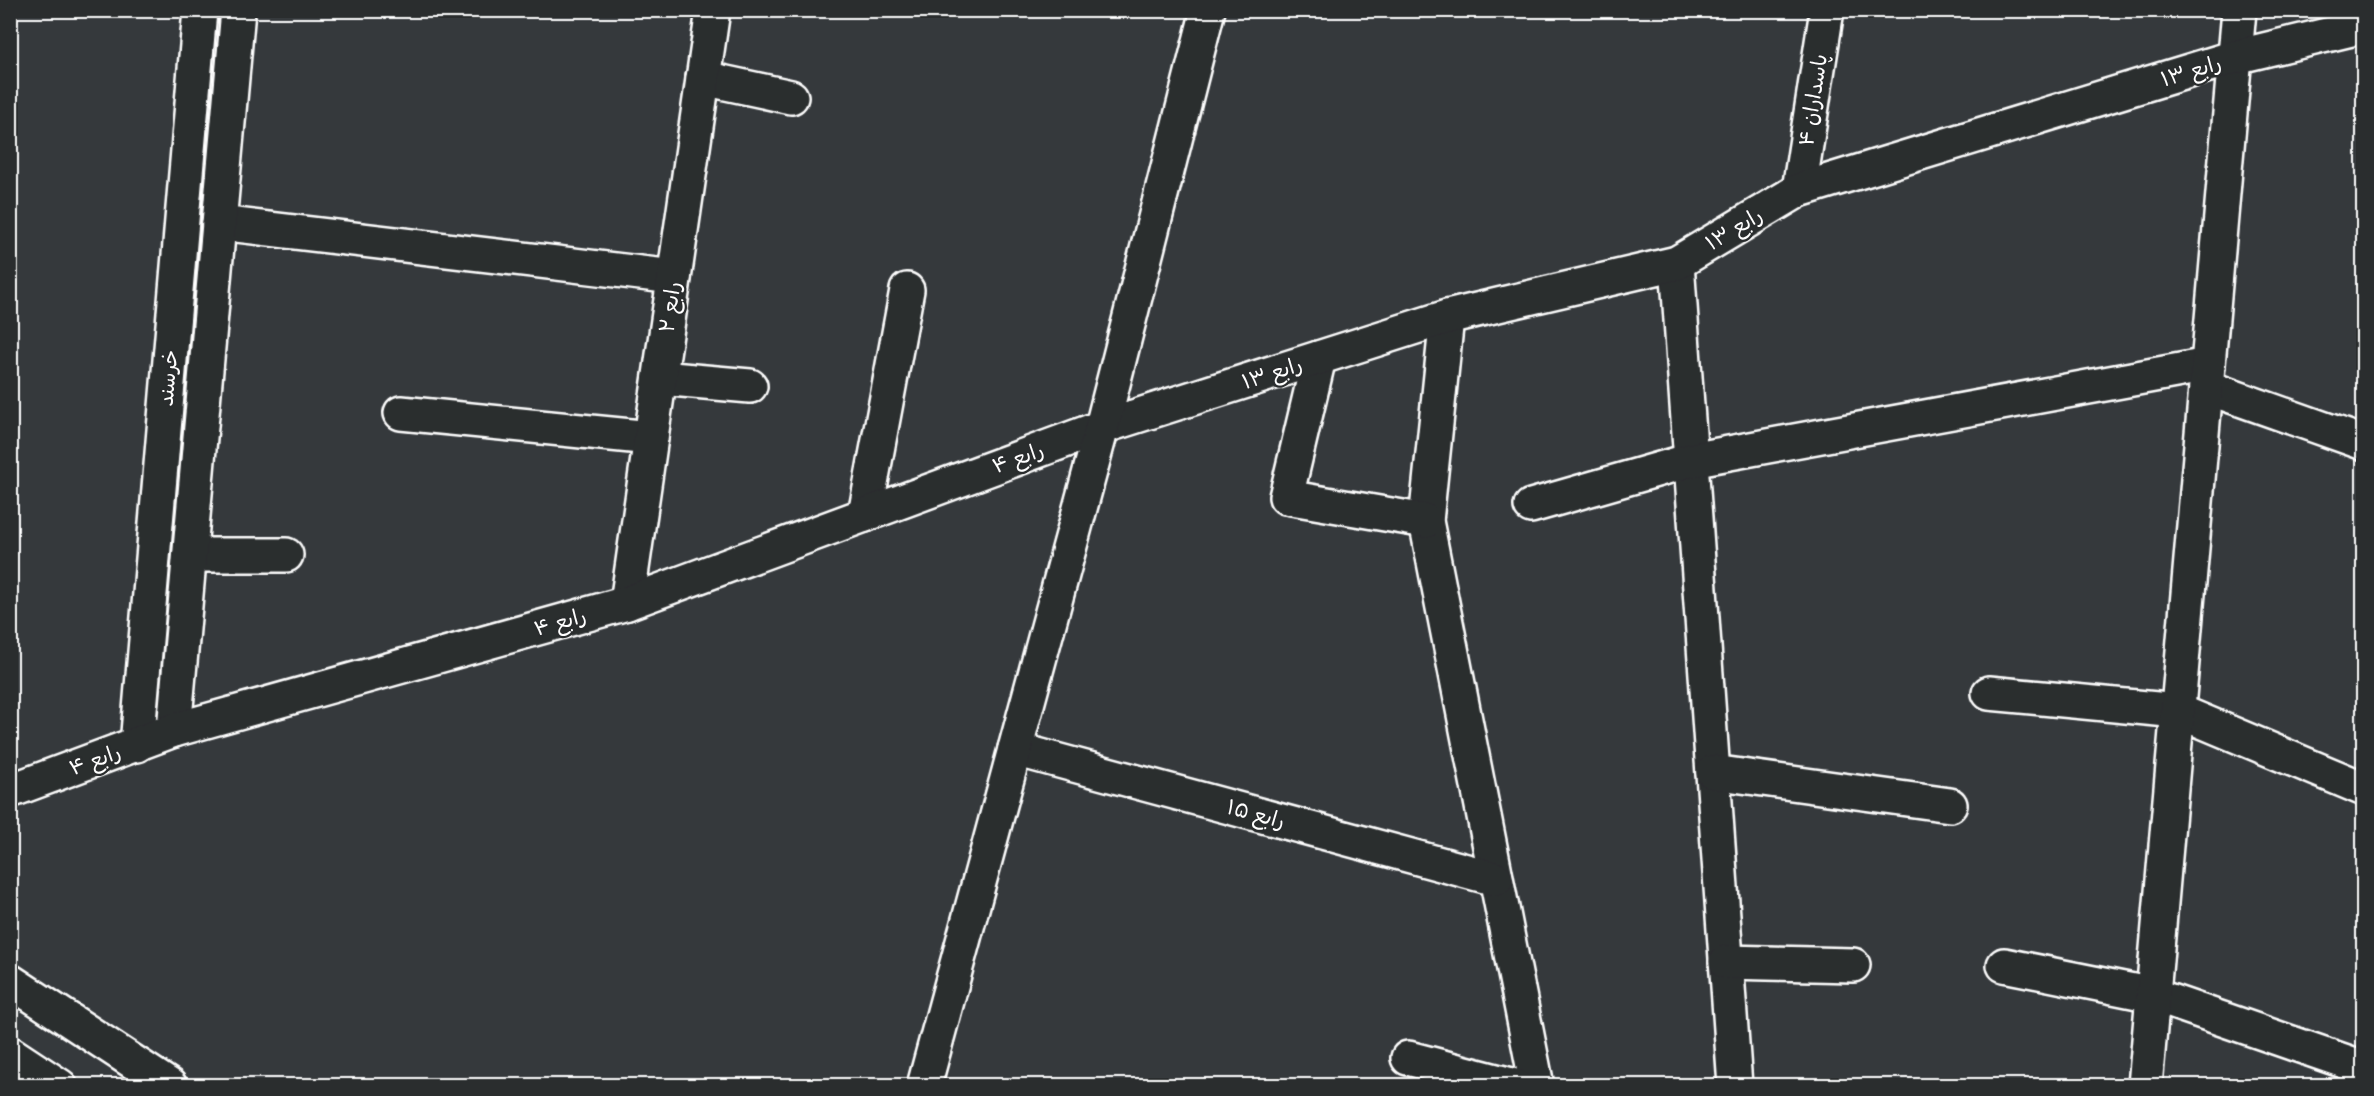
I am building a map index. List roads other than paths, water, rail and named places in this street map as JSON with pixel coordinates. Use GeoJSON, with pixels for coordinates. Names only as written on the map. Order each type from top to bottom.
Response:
{"type":"FeatureCollection","features":[{"type":"Feature","properties":{"kind":"street","name":"خرسند"},"geometry":{"type":"LineString","coordinates":[[137,745],[200,10]]}},
{"type":"Feature","properties":{"kind":"street","name":"خرسند"},"geometry":{"type":"LineString","coordinates":[[174,730],[238,10]]}},
{"type":"Feature","properties":{"kind":"street","name":"رابع ۲"},"geometry":{"type":"LineString","coordinates":[[627,603],[713,10]]}},
{"type":"Feature","properties":{"kind":"street"},"geometry":{"type":"LineString","coordinates":[[924,1086],[1102,427],[1208,10]]}},
{"type":"Feature","properties":{"kind":"street","name":"پاسداران ۴"},"geometry":{"type":"LineString","coordinates":[[1799,190],[1827,10]]}},
{"type":"Feature","properties":{"kind":"street"},"geometry":{"type":"LineString","coordinates":[[2145,1086],[2239,10]]}},
{"type":"Feature","properties":{"kind":"street","name":"رابع ۱۳"},"geometry":{"type":"LineString","coordinates":[[1102,427],[1447,317],[1677,262],[1799,190],[2235,57],[2364,26]]}},
{"type":"Feature","properties":{"kind":"street"},"geometry":{"type":"LineString","coordinates":[[703,78],[791,96]]}},
{"type":"Feature","properties":{"kind":"street"},"geometry":{"type":"LineString","coordinates":[[219,223],[674,277]]}},
{"type":"Feature","properties":{"kind":"street"},"geometry":{"type":"LineString","coordinates":[[1677,262],[1735,1086]]}},
{"type":"Feature","properties":{"kind":"street"},"geometry":{"type":"LineString","coordinates":[[865,515],[907,290]]}},
{"type":"Feature","properties":{"kind":"street"},"geometry":{"type":"LineString","coordinates":[[1447,317],[1426,521],[1537,1086]]}},
{"type":"Feature","properties":{"kind":"street"},"geometry":{"type":"LineString","coordinates":[[1319,358],[1286,497],[1426,521]]}},
{"type":"Feature","properties":{"kind":"street"},"geometry":{"type":"LineString","coordinates":[[1531,506],[1691,460],[2207,376],[2364,443]]}},
{"type":"Feature","properties":{"kind":"street"},"geometry":{"type":"LineString","coordinates":[[660,378],[750,386]]}},
{"type":"Feature","properties":{"kind":"street"},"geometry":{"type":"LineString","coordinates":[[401,413],[651,438]]}},
{"type":"Feature","properties":{"kind":"street","name":"رابع ۴"},"geometry":{"type":"LineString","coordinates":[[10,791],[174,730],[627,603],[1102,427]]}},
{"type":"Feature","properties":{"kind":"street"},"geometry":{"type":"LineString","coordinates":[[190,555],[286,555]]}},
{"type":"Feature","properties":{"kind":"street"},"geometry":{"type":"LineString","coordinates":[[1989,693],[2178,711],[2364,789]]}},
{"type":"Feature","properties":{"kind":"street","name":"رابع ۱۵"},"geometry":{"type":"LineString","coordinates":[[1015,748],[1496,879]]}},
{"type":"Feature","properties":{"kind":"street"},"geometry":{"type":"LineString","coordinates":[[1713,772],[1950,804]]}},
{"type":"Feature","properties":{"kind":"street"},"geometry":{"type":"LineString","coordinates":[[1726,962],[1853,965]]}},
{"type":"Feature","properties":{"kind":"street"},"geometry":{"type":"LineString","coordinates":[[2004,965],[2153,995],[2364,1068]]}},
{"type":"Feature","properties":{"kind":"street"},"geometry":{"type":"LineString","coordinates":[[10,981],[170,1086]]}},
{"type":"Feature","properties":{"kind":"street"},"geometry":{"type":"LineString","coordinates":[[10,1053],[60,1086]]}},
{"type":"Feature","properties":{"kind":"street"},"geometry":{"type":"LineString","coordinates":[[1408,1058],[1515,1086]]}}]}
